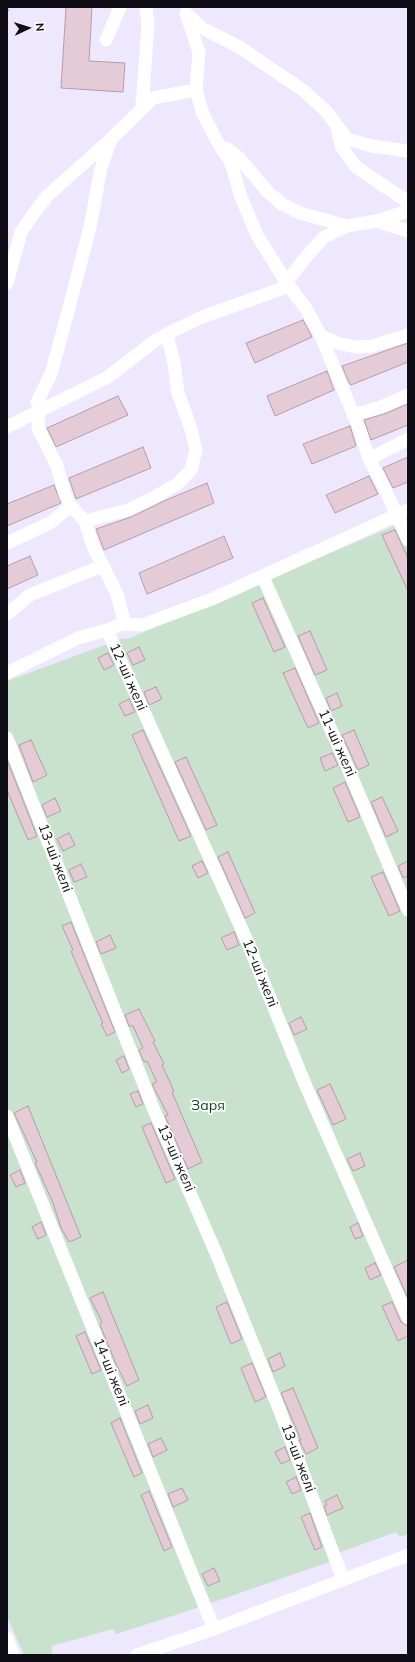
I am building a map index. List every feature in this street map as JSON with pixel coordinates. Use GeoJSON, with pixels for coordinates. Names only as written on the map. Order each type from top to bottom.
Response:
{"type":"FeatureCollection","features":[{"type":"Feature","properties":{"kind":"street"},"geometry":{"type":"LineString","coordinates":[[106,40],[120,7]]}},
{"type":"Feature","properties":{"kind":"street"},"geometry":{"type":"LineString","coordinates":[[142,107],[148,24],[146,7]]}},
{"type":"Feature","properties":{"kind":"street"},"geometry":{"type":"LineString","coordinates":[[185,10],[199,52],[196,90],[203,114],[217,141],[231,163],[241,197],[257,235],[286,282],[307,310],[321,336],[369,459],[403,513],[408,540]]}},
{"type":"Feature","properties":{"kind":"street"},"geometry":{"type":"LineString","coordinates":[[185,10],[202,28],[241,48],[304,91],[326,111],[347,139],[372,146],[408,151]]}},
{"type":"Feature","properties":{"kind":"street"},"geometry":{"type":"LineString","coordinates":[[7,283],[21,232],[47,196],[111,139],[142,107],[153,98],[196,90]]}},
{"type":"Feature","properties":{"kind":"street"},"geometry":{"type":"LineString","coordinates":[[337,126],[341,146],[356,167],[408,202]]}},
{"type":"Feature","properties":{"kind":"street"},"geometry":{"type":"LineString","coordinates":[[111,139],[101,168],[90,227],[65,323],[51,374],[38,406],[38,428],[57,466],[65,494],[71,506],[85,521],[92,546],[117,594],[123,617],[123,624]]}},
{"type":"Feature","properties":{"kind":"street"},"geometry":{"type":"LineString","coordinates":[[217,141],[239,158],[268,192],[282,204],[300,213],[347,226]]}},
{"type":"Feature","properties":{"kind":"street"},"geometry":{"type":"LineString","coordinates":[[7,427],[38,406],[108,377],[156,340],[167,334],[202,317],[281,289],[324,237],[347,226],[376,221],[408,212]]}},
{"type":"Feature","properties":{"kind":"street"},"geometry":{"type":"LineString","coordinates":[[376,221],[408,231]]}},
{"type":"Feature","properties":{"kind":"street"},"geometry":{"type":"LineString","coordinates":[[85,521],[134,507],[176,484],[191,470],[196,450],[191,428],[178,393],[174,363],[167,334]]}},
{"type":"Feature","properties":{"kind":"street"},"geometry":{"type":"LineString","coordinates":[[321,336],[356,347],[372,346],[408,335]]}},
{"type":"Feature","properties":{"kind":"street"},"geometry":{"type":"LineString","coordinates":[[353,415],[381,407],[408,395]]}},
{"type":"Feature","properties":{"kind":"street"},"geometry":{"type":"LineString","coordinates":[[369,459],[408,439]]}},
{"type":"Feature","properties":{"kind":"street"},"geometry":{"type":"LineString","coordinates":[[7,543],[50,523],[71,506]]}},
{"type":"Feature","properties":{"kind":"street"},"geometry":{"type":"LineString","coordinates":[[7,673],[78,638],[123,624],[142,625],[212,599],[403,513]]}},
{"type":"Feature","properties":{"kind":"street"},"geometry":{"type":"LineString","coordinates":[[7,614],[30,595],[102,566]]}},
{"type":"Feature","properties":{"kind":"street","name":"11-ші желі"},"geometry":{"type":"LineString","coordinates":[[263,577],[344,759],[408,910]]}},
{"type":"Feature","properties":{"kind":"street","name":"12-ші желі"},"geometry":{"type":"LineString","coordinates":[[107,630],[244,934],[305,1084],[408,1318]]}},
{"type":"Feature","properties":{"kind":"street","name":"13-ші желі"},"geometry":{"type":"LineString","coordinates":[[7,738],[154,1110],[210,1239],[275,1398],[343,1579]]}},
{"type":"Feature","properties":{"kind":"street","name":"14-ші желі"},"geometry":{"type":"LineString","coordinates":[[7,1116],[214,1629]]}},
{"type":"Feature","properties":{"kind":"street"},"geometry":{"type":"LineString","coordinates":[[137,1655],[214,1629],[408,1555]]}},
{"type":"Feature","properties":{"kind":"street"},"geometry":{"type":"LineString","coordinates":[[7,1638],[13,1655]]}},
{"type":"Feature","properties":{"kind":"path"},"geometry":{"type":"LineString","coordinates":[[7,12],[9,7]]}},
{"type":"Feature","properties":{"kind":"green space","name":"Заря"},"geometry":{"type":"Polygon","coordinates":[[[408,520],[408,1534],[400,1537],[396,1532],[341,1552],[332,1561],[188,1611],[116,1634],[113,1629],[52,1646],[52,1654],[24,1655],[7,1617],[7,681],[121,639],[130,638],[408,520]]]}},
{"type":"Feature","properties":{"kind":"building"},"geometry":{"type":"Polygon","coordinates":[[[66,7],[92,7],[89,61],[125,63],[123,92],[61,88],[66,7]]]}},
{"type":"Feature","properties":{"kind":"building"},"geometry":{"type":"Polygon","coordinates":[[[303,320],[312,337],[255,363],[246,343],[303,320]]]}},
{"type":"Feature","properties":{"kind":"building"},"geometry":{"type":"Polygon","coordinates":[[[408,343],[408,362],[351,385],[349,383],[342,366],[408,343]]]}},
{"type":"Feature","properties":{"kind":"building"},"geometry":{"type":"Polygon","coordinates":[[[327,371],[334,390],[275,416],[267,396],[327,371]]]}},
{"type":"Feature","properties":{"kind":"building"},"geometry":{"type":"Polygon","coordinates":[[[118,396],[128,415],[56,447],[47,428],[118,396]]]}},
{"type":"Feature","properties":{"kind":"building"},"geometry":{"type":"Polygon","coordinates":[[[408,404],[408,425],[371,440],[364,420],[408,404]]]}},
{"type":"Feature","properties":{"kind":"building"},"geometry":{"type":"Polygon","coordinates":[[[350,426],[356,446],[312,464],[303,444],[350,426]]]}},
{"type":"Feature","properties":{"kind":"building"},"geometry":{"type":"Polygon","coordinates":[[[143,447],[151,468],[76,499],[69,478],[143,447]]]}},
{"type":"Feature","properties":{"kind":"building"},"geometry":{"type":"Polygon","coordinates":[[[408,457],[408,482],[393,488],[383,468],[408,457]]]}},
{"type":"Feature","properties":{"kind":"building"},"geometry":{"type":"Polygon","coordinates":[[[369,476],[378,494],[335,513],[326,495],[369,476]]]}},
{"type":"Feature","properties":{"kind":"building"},"geometry":{"type":"Polygon","coordinates":[[[207,483],[214,503],[104,550],[96,529],[131,517],[207,483]]]}},
{"type":"Feature","properties":{"kind":"building"},"geometry":{"type":"Polygon","coordinates":[[[54,485],[61,503],[7,526],[7,504],[54,485]]]}},
{"type":"Feature","properties":{"kind":"building"},"geometry":{"type":"Polygon","coordinates":[[[395,530],[408,558],[408,591],[382,535],[395,530]]]}},
{"type":"Feature","properties":{"kind":"building"},"geometry":{"type":"Polygon","coordinates":[[[224,536],[233,558],[147,594],[139,573],[224,536]]]}},
{"type":"Feature","properties":{"kind":"building"},"geometry":{"type":"Polygon","coordinates":[[[30,556],[38,575],[7,589],[7,566],[30,556]]]}},
{"type":"Feature","properties":{"kind":"building"},"geometry":{"type":"Polygon","coordinates":[[[263,598],[285,647],[274,652],[252,603],[263,598]]]}},
{"type":"Feature","properties":{"kind":"building"},"geometry":{"type":"Polygon","coordinates":[[[310,631],[327,670],[315,675],[298,636],[310,631]]]}},
{"type":"Feature","properties":{"kind":"building"},"geometry":{"type":"Polygon","coordinates":[[[139,647],[145,660],[133,665],[127,653],[139,647]]]}},
{"type":"Feature","properties":{"kind":"building"},"geometry":{"type":"Polygon","coordinates":[[[108,653],[114,665],[104,670],[98,658],[108,653]]]}},
{"type":"Feature","properties":{"kind":"building"},"geometry":{"type":"Polygon","coordinates":[[[295,668],[319,723],[308,728],[283,673],[295,668]]]}},
{"type":"Feature","properties":{"kind":"building"},"geometry":{"type":"Polygon","coordinates":[[[156,687],[162,699],[149,705],[144,692],[156,687]]]}},
{"type":"Feature","properties":{"kind":"building"},"geometry":{"type":"Polygon","coordinates":[[[337,693],[342,706],[331,711],[326,698],[337,693]]]}},
{"type":"Feature","properties":{"kind":"building"},"geometry":{"type":"Polygon","coordinates":[[[129,699],[135,712],[125,716],[119,704],[129,699]]]}},
{"type":"Feature","properties":{"kind":"building"},"geometry":{"type":"Polygon","coordinates":[[[143,730],[191,836],[179,841],[132,735],[143,730]]]}},
{"type":"Feature","properties":{"kind":"building"},"geometry":{"type":"Polygon","coordinates":[[[354,730],[369,765],[358,770],[342,735],[354,730]]]}},
{"type":"Feature","properties":{"kind":"building"},"geometry":{"type":"Polygon","coordinates":[[[31,740],[47,775],[33,782],[19,745],[31,740]]]}},
{"type":"Feature","properties":{"kind":"building"},"geometry":{"type":"Polygon","coordinates":[[[332,753],[338,765],[325,771],[320,758],[332,753]]]}},
{"type":"Feature","properties":{"kind":"building"},"geometry":{"type":"Polygon","coordinates":[[[186,757],[217,825],[206,830],[175,762],[186,757]]]}},
{"type":"Feature","properties":{"kind":"building"},"geometry":{"type":"Polygon","coordinates":[[[7,760],[37,836],[28,840],[7,790],[7,760]]]}},
{"type":"Feature","properties":{"kind":"building"},"geometry":{"type":"Polygon","coordinates":[[[345,782],[360,817],[348,822],[333,788],[345,782]]]}},
{"type":"Feature","properties":{"kind":"building"},"geometry":{"type":"Polygon","coordinates":[[[382,797],[398,831],[386,837],[371,802],[382,797]]]}},
{"type":"Feature","properties":{"kind":"building"},"geometry":{"type":"Polygon","coordinates":[[[55,798],[61,811],[47,817],[42,805],[55,798]]]}},
{"type":"Feature","properties":{"kind":"building"},"geometry":{"type":"Polygon","coordinates":[[[69,833],[75,845],[63,851],[57,839],[69,833]]]}},
{"type":"Feature","properties":{"kind":"building"},"geometry":{"type":"Polygon","coordinates":[[[228,852],[255,913],[245,918],[218,857],[228,852]]]}},
{"type":"Feature","properties":{"kind":"building"},"geometry":{"type":"Polygon","coordinates":[[[202,861],[208,873],[198,878],[192,866],[202,861]]]}},
{"type":"Feature","properties":{"kind":"building"},"geometry":{"type":"Polygon","coordinates":[[[408,861],[408,876],[403,878],[398,866],[408,861]]]}},
{"type":"Feature","properties":{"kind":"building"},"geometry":{"type":"Polygon","coordinates":[[[81,864],[87,877],[74,882],[69,870],[81,864]]]}},
{"type":"Feature","properties":{"kind":"building"},"geometry":{"type":"Polygon","coordinates":[[[383,872],[400,911],[389,916],[371,877],[383,872]]]}},
{"type":"Feature","properties":{"kind":"building"},"geometry":{"type":"Polygon","coordinates":[[[71,922],[115,1032],[107,1036],[101,1024],[103,1023],[71,951],[73,950],[62,926],[71,922]]]}},
{"type":"Feature","properties":{"kind":"building"},"geometry":{"type":"Polygon","coordinates":[[[234,932],[239,945],[227,950],[221,938],[234,932]]]}},
{"type":"Feature","properties":{"kind":"building"},"geometry":{"type":"Polygon","coordinates":[[[110,935],[116,948],[101,954],[96,942],[110,935]]]}},
{"type":"Feature","properties":{"kind":"building"},"geometry":{"type":"Polygon","coordinates":[[[139,1009],[155,1041],[153,1042],[164,1064],[162,1065],[174,1091],[172,1092],[202,1162],[188,1169],[165,1116],[168,1115],[152,1084],[157,1082],[147,1061],[144,1062],[139,1050],[143,1048],[133,1026],[129,1026],[125,1015],[139,1009]]]}},
{"type":"Feature","properties":{"kind":"building"},"geometry":{"type":"Polygon","coordinates":[[[301,1017],[307,1029],[294,1035],[289,1023],[301,1017]]]}},
{"type":"Feature","properties":{"kind":"building"},"geometry":{"type":"Polygon","coordinates":[[[124,1056],[129,1069],[122,1073],[116,1060],[124,1056]]]}},
{"type":"Feature","properties":{"kind":"building"},"geometry":{"type":"Polygon","coordinates":[[[330,1084],[346,1119],[333,1125],[317,1090],[330,1084]]]}},
{"type":"Feature","properties":{"kind":"building"},"geometry":{"type":"Polygon","coordinates":[[[138,1091],[143,1104],[136,1107],[130,1094],[138,1091]]]}},
{"type":"Feature","properties":{"kind":"building"},"geometry":{"type":"Polygon","coordinates":[[[28,1106],[81,1237],[69,1242],[61,1228],[53,1203],[35,1163],[37,1162],[14,1113],[28,1106]]]}},
{"type":"Feature","properties":{"kind":"building"},"geometry":{"type":"Polygon","coordinates":[[[151,1123],[175,1179],[166,1183],[142,1127],[151,1123]]]}},
{"type":"Feature","properties":{"kind":"building"},"geometry":{"type":"Polygon","coordinates":[[[360,1153],[365,1166],[353,1171],[347,1159],[360,1153]]]}},
{"type":"Feature","properties":{"kind":"building"},"geometry":{"type":"Polygon","coordinates":[[[20,1170],[25,1183],[16,1187],[10,1175],[20,1170]]]}},
{"type":"Feature","properties":{"kind":"building"},"geometry":{"type":"Polygon","coordinates":[[[41,1222],[46,1235],[38,1239],[32,1227],[41,1222]]]}},
{"type":"Feature","properties":{"kind":"building"},"geometry":{"type":"Polygon","coordinates":[[[358,1223],[363,1236],[355,1239],[350,1227],[358,1223]]]}},
{"type":"Feature","properties":{"kind":"building"},"geometry":{"type":"Polygon","coordinates":[[[408,1260],[408,1298],[394,1267],[408,1260]]]}},
{"type":"Feature","properties":{"kind":"building"},"geometry":{"type":"Polygon","coordinates":[[[375,1263],[381,1275],[370,1280],[365,1268],[375,1263]]]}},
{"type":"Feature","properties":{"kind":"building"},"geometry":{"type":"Polygon","coordinates":[[[103,1292],[139,1380],[127,1386],[100,1325],[102,1322],[90,1298],[103,1292]]]}},
{"type":"Feature","properties":{"kind":"building"},"geometry":{"type":"Polygon","coordinates":[[[227,1302],[242,1339],[231,1344],[216,1307],[227,1302]]]}},
{"type":"Feature","properties":{"kind":"building"},"geometry":{"type":"Polygon","coordinates":[[[392,1302],[401,1322],[408,1326],[408,1336],[398,1341],[382,1306],[392,1302]]]}},
{"type":"Feature","properties":{"kind":"building"},"geometry":{"type":"Polygon","coordinates":[[[85,1332],[101,1370],[92,1374],[76,1336],[85,1332]]]}},
{"type":"Feature","properties":{"kind":"building"},"geometry":{"type":"Polygon","coordinates":[[[280,1353],[285,1366],[273,1372],[268,1359],[280,1353]]]}},
{"type":"Feature","properties":{"kind":"building"},"geometry":{"type":"Polygon","coordinates":[[[252,1363],[266,1397],[255,1402],[241,1368],[252,1363]]]}},
{"type":"Feature","properties":{"kind":"building"},"geometry":{"type":"Polygon","coordinates":[[[293,1388],[318,1448],[306,1454],[281,1393],[293,1388]]]}},
{"type":"Feature","properties":{"kind":"building"},"geometry":{"type":"Polygon","coordinates":[[[148,1405],[153,1418],[140,1424],[135,1411],[148,1405]]]}},
{"type":"Feature","properties":{"kind":"building"},"geometry":{"type":"Polygon","coordinates":[[[120,1418],[142,1473],[134,1477],[111,1423],[120,1418]]]}},
{"type":"Feature","properties":{"kind":"building"},"geometry":{"type":"Polygon","coordinates":[[[161,1438],[167,1450],[153,1457],[148,1444],[161,1438]]]}},
{"type":"Feature","properties":{"kind":"building"},"geometry":{"type":"Polygon","coordinates":[[[285,1447],[290,1460],[281,1464],[275,1452],[285,1447]]]}},
{"type":"Feature","properties":{"kind":"building"},"geometry":{"type":"Polygon","coordinates":[[[296,1477],[301,1490],[292,1494],[286,1482],[296,1477]]]}},
{"type":"Feature","properties":{"kind":"building"},"geometry":{"type":"Polygon","coordinates":[[[182,1488],[188,1500],[173,1507],[168,1494],[182,1488]]]}},
{"type":"Feature","properties":{"kind":"building"},"geometry":{"type":"Polygon","coordinates":[[[149,1491],[172,1547],[164,1551],[141,1495],[149,1491]]]}},
{"type":"Feature","properties":{"kind":"building"},"geometry":{"type":"Polygon","coordinates":[[[337,1495],[343,1508],[327,1515],[324,1506],[327,1505],[325,1501],[337,1495]]]}},
{"type":"Feature","properties":{"kind":"building"},"geometry":{"type":"Polygon","coordinates":[[[310,1513],[322,1547],[315,1550],[301,1517],[310,1513]]]}},
{"type":"Feature","properties":{"kind":"building"},"geometry":{"type":"Polygon","coordinates":[[[214,1568],[220,1581],[208,1586],[202,1574],[214,1568]]]}}]}
